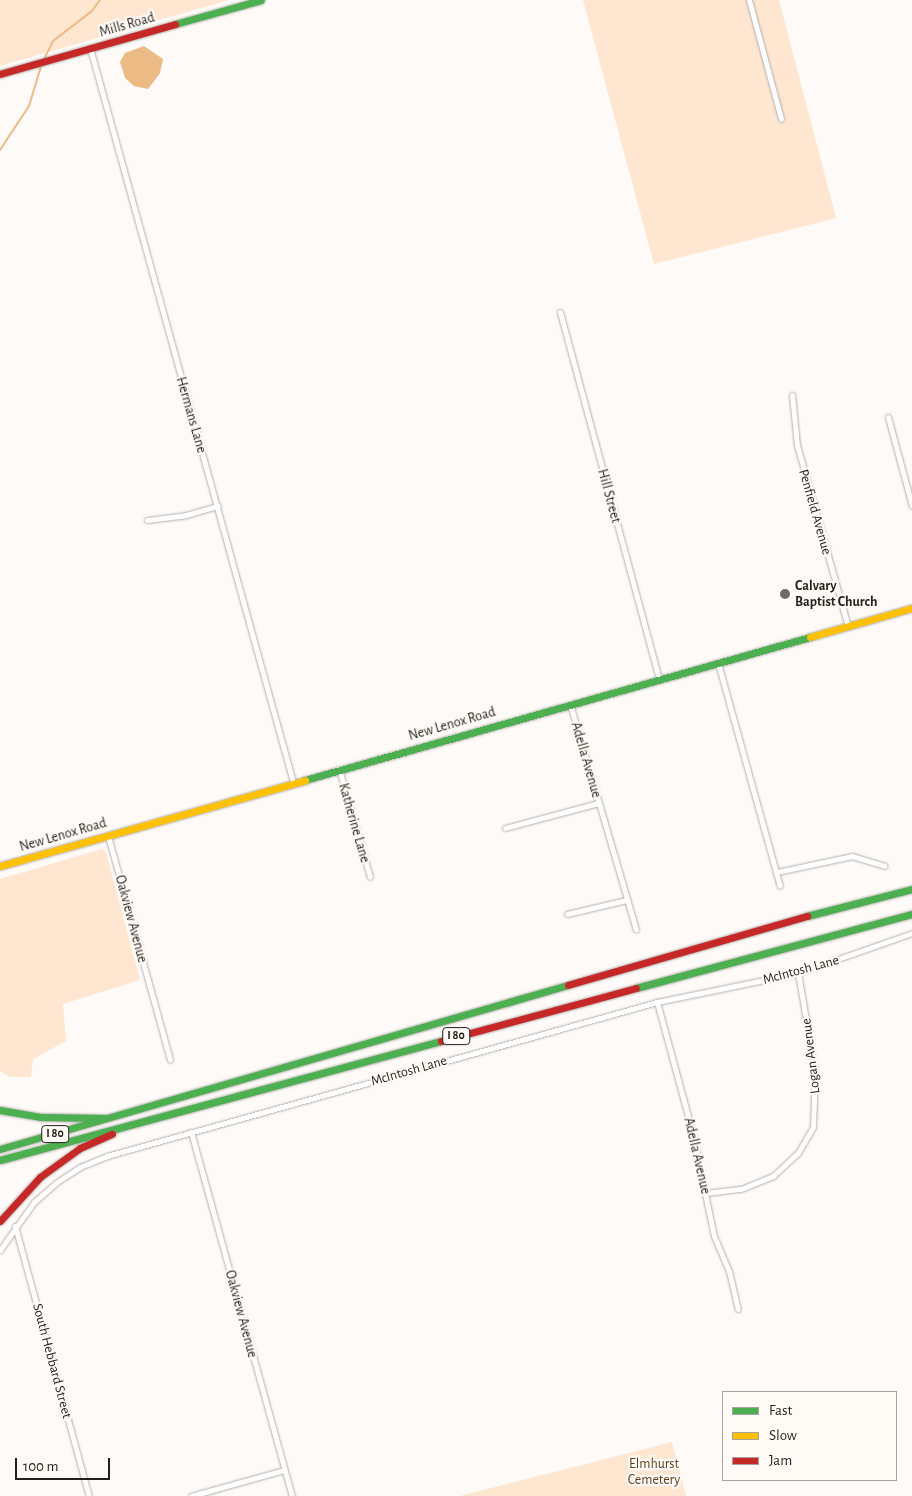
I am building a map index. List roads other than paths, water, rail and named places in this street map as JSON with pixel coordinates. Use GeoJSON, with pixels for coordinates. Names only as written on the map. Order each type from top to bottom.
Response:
{"type":"FeatureCollection","features":[{"type":"Feature","properties":{"kind":"main road","name":"Mills Road"},"geometry":{"type":"LineString","coordinates":[[0,74],[261,0]]}},
{"type":"Feature","properties":{"kind":"main road","name":"New Lenox Road"},"geometry":{"type":"LineString","coordinates":[[0,866],[912,608]]}},
{"type":"Feature","properties":{"kind":"main road","name":"I 80"},"geometry":{"type":"LineString","coordinates":[[0,1149],[844,905],[912,889]]}},
{"type":"Feature","properties":{"kind":"main road","name":"I 80"},"geometry":{"type":"LineString","coordinates":[[0,1160],[912,914]]}},
{"type":"Feature","properties":{"kind":"main road"},"geometry":{"type":"LineString","coordinates":[[0,1110],[41,1117],[109,1119]]}},
{"type":"Feature","properties":{"kind":"main road"},"geometry":{"type":"LineString","coordinates":[[0,1221],[16,1199],[65,1158],[143,1121]]}},
{"type":"Feature","properties":{"kind":"street"},"geometry":{"type":"LineString","coordinates":[[749,0],[781,119]]}},
{"type":"Feature","properties":{"kind":"street","name":"Hermans Lane"},"geometry":{"type":"LineString","coordinates":[[90,48],[293,782]]}},
{"type":"Feature","properties":{"kind":"street","name":"Hill Street"},"geometry":{"type":"LineString","coordinates":[[560,312],[659,679]]}},
{"type":"Feature","properties":{"kind":"street","name":"Penfield Avenue"},"geometry":{"type":"LineString","coordinates":[[792,395],[796,445],[848,627]]}},
{"type":"Feature","properties":{"kind":"street"},"geometry":{"type":"LineString","coordinates":[[888,417],[912,506]]}},
{"type":"Feature","properties":{"kind":"street"},"geometry":{"type":"LineString","coordinates":[[147,520],[186,515],[218,506]]}},
{"type":"Feature","properties":{"kind":"street"},"geometry":{"type":"LineString","coordinates":[[718,662],[780,886]]}},
{"type":"Feature","properties":{"kind":"street","name":"Adella Avenue"},"geometry":{"type":"LineString","coordinates":[[570,704],[636,930]]}},
{"type":"Feature","properties":{"kind":"street","name":"Katherine Lane"},"geometry":{"type":"LineString","coordinates":[[339,770],[370,876]]}},
{"type":"Feature","properties":{"kind":"street"},"geometry":{"type":"LineString","coordinates":[[505,828],[598,803]]}},
{"type":"Feature","properties":{"kind":"street","name":"Oakview Avenue"},"geometry":{"type":"LineString","coordinates":[[108,836],[170,1060]]}},
{"type":"Feature","properties":{"kind":"street"},"geometry":{"type":"LineString","coordinates":[[777,872],[852,856],[884,866]]}},
{"type":"Feature","properties":{"kind":"street"},"geometry":{"type":"LineString","coordinates":[[567,914],[626,900]]}},
{"type":"Feature","properties":{"kind":"street","name":"McIntosh Lane"},"geometry":{"type":"LineString","coordinates":[[0,1250],[15,1226],[42,1196],[80,1167],[191,1132],[657,1002],[798,973],[912,933]]}},
{"type":"Feature","properties":{"kind":"street","name":"Logan Avenue"},"geometry":{"type":"LineString","coordinates":[[706,1193],[741,1189],[773,1176],[798,1153],[813,1127],[815,1073],[798,973]]}},
{"type":"Feature","properties":{"kind":"street","name":"Adella Avenue"},"geometry":{"type":"LineString","coordinates":[[657,1002],[706,1193],[714,1236],[729,1271],[738,1309]]}},
{"type":"Feature","properties":{"kind":"street","name":"Oakview Avenue"},"geometry":{"type":"LineString","coordinates":[[191,1132],[292,1496]]}},
{"type":"Feature","properties":{"kind":"street","name":"South Hebbard Street"},"geometry":{"type":"LineString","coordinates":[[15,1226],[89,1496]]}},
{"type":"Feature","properties":{"kind":"street"},"geometry":{"type":"LineString","coordinates":[[192,1496],[284,1470]]}},
{"type":"Feature","properties":{"kind":"waterway"},"geometry":{"type":"LineString","coordinates":[[44,59],[53,41],[92,11],[100,0]]}},
{"type":"Feature","properties":{"kind":"waterway"},"geometry":{"type":"LineString","coordinates":[[0,150],[29,106],[42,63]]}},
{"type":"Feature","properties":{"kind":"place","name":"Calvary Baptist Church"},"geometry":{"type":"Point","coordinates":[785,594]}},
{"type":"Feature","properties":{"kind":"park label","name":"Elmhurst Cemetery"},"geometry":{"type":"Point","coordinates":[654,1472]}}]}
